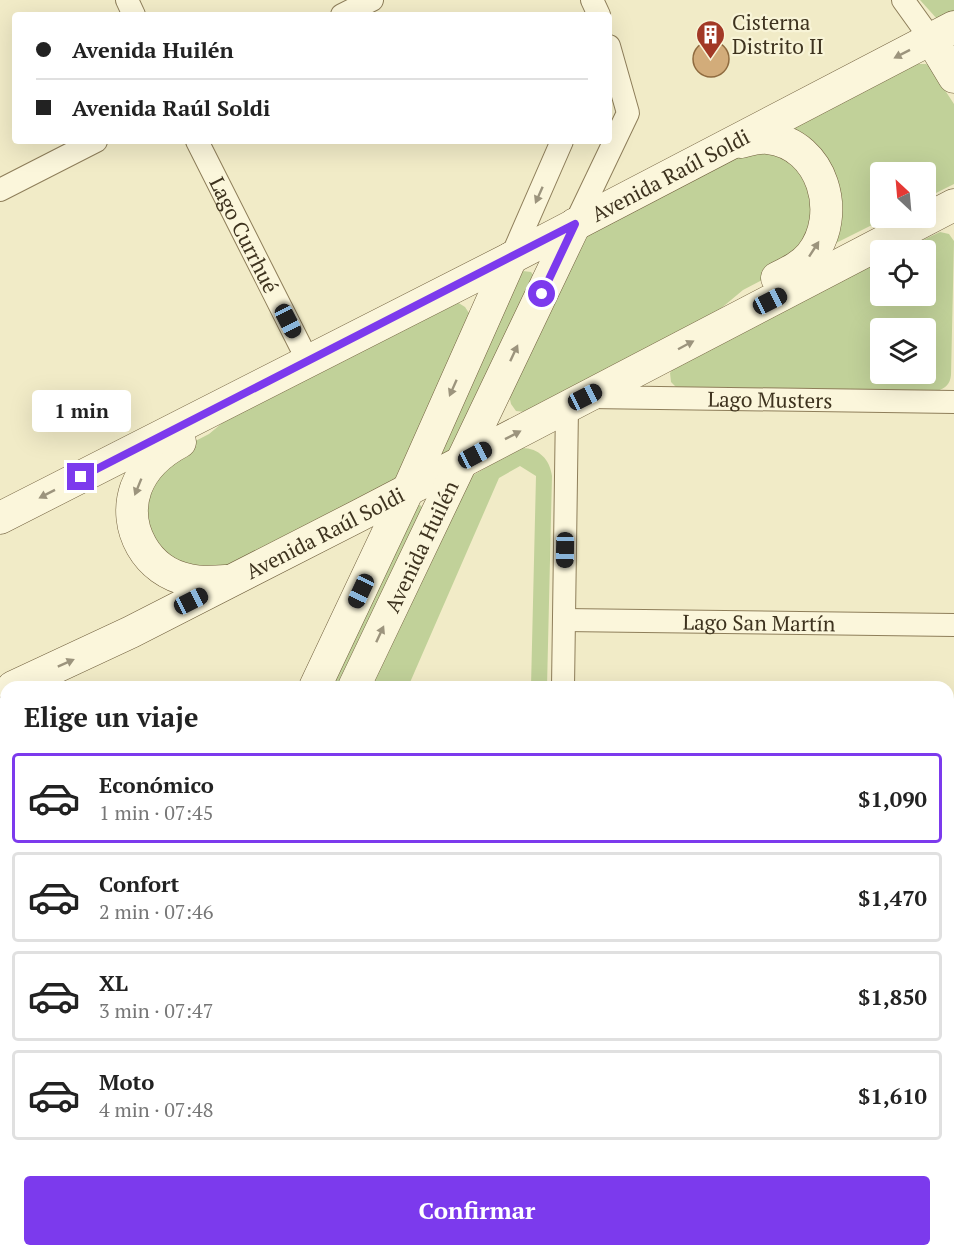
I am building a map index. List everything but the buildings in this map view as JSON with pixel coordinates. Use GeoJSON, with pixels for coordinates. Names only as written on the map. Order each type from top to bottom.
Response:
{"type":"FeatureCollection","features":[{"type":"Feature","properties":{"kind":"main road"},"geometry":{"type":"LineString","coordinates":[[943,33],[954,77]]}},
{"type":"Feature","properties":{"kind":"main road","name":"Avenida Raúl Soldi"},"geometry":{"type":"LineString","coordinates":[[0,518],[511,258],[943,33]]}},
{"type":"Feature","properties":{"kind":"main road"},"geometry":{"type":"LineString","coordinates":[[721,148],[751,139],[769,138],[799,150],[813,164],[822,181],[827,211],[821,238],[808,259],[795,269],[747,296],[723,325]]}},
{"type":"Feature","properties":{"kind":"main road","name":"Avenida Raúl Soldi"},"geometry":{"type":"LineString","coordinates":[[26,681],[131,632],[315,538],[954,205]]}},
{"type":"Feature","properties":{"kind":"main road","name":"Avenida Huilén"},"geometry":{"type":"LineString","coordinates":[[357,681],[575,224]]}},
{"type":"Feature","properties":{"kind":"main road","name":"Avenida Huilén"},"geometry":{"type":"LineString","coordinates":[[318,681],[408,490],[511,258]]}},
{"type":"Feature","properties":{"kind":"main road"},"geometry":{"type":"LineString","coordinates":[[231,581],[188,580],[157,566],[143,550],[136,535],[132,507],[139,481],[156,458],[172,446],[209,426],[242,394]]}},
{"type":"Feature","properties":{"kind":"main road"},"geometry":{"type":"LineString","coordinates":[[315,538],[335,532],[346,532],[356,537],[367,550],[370,572]]}},
{"type":"Feature","properties":{"kind":"street"},"geometry":{"type":"LineString","coordinates":[[348,12],[372,0]]}},
{"type":"Feature","properties":{"kind":"street"},"geometry":{"type":"LineString","coordinates":[[903,0],[943,33]]}},
{"type":"Feature","properties":{"kind":"street","name":"Avenida Huilén"},"geometry":{"type":"LineString","coordinates":[[575,224],[628,113],[612,57]]}},
{"type":"Feature","properties":{"kind":"street"},"geometry":{"type":"LineString","coordinates":[[0,190],[90,144]]}},
{"type":"Feature","properties":{"kind":"street","name":"Lago Currhué"},"geometry":{"type":"LineString","coordinates":[[199,144],[308,361]]}},
{"type":"Feature","properties":{"kind":"street","name":"Avenida Huilén"},"geometry":{"type":"LineString","coordinates":[[511,258],[561,144]]}},
{"type":"Feature","properties":{"kind":"street"},"geometry":{"type":"LineString","coordinates":[[563,681],[564,620],[576,402]]}},
{"type":"Feature","properties":{"kind":"street","name":"Lago Musters"},"geometry":{"type":"LineString","coordinates":[[576,402],[954,402]]}},
{"type":"Feature","properties":{"kind":"street","name":"Lago San Martín"},"geometry":{"type":"LineString","coordinates":[[564,620],[954,625]]}},
{"type":"Feature","properties":{"kind":"green space"},"geometry":{"type":"Polygon","coordinates":[[[920,0],[954,0],[954,12],[938,20],[920,0]]]}},
{"type":"Feature","properties":{"kind":"green space"},"geometry":{"type":"Polygon","coordinates":[[[916,64],[926,64],[954,104],[954,184],[936,193],[936,162],[870,162],[870,226],[822,250],[831,224],[780,134],[916,64]]]}},
{"type":"Feature","properties":{"kind":"green space"},"geometry":{"type":"Polygon","coordinates":[[[749,149],[794,155],[821,207],[794,263],[743,290],[713,315],[525,412],[516,411],[509,395],[578,240],[749,149]]]}},
{"type":"Feature","properties":{"kind":"green space"},"geometry":{"type":"Polygon","coordinates":[[[940,232],[949,234],[954,241],[951,375],[949,383],[937,391],[677,388],[671,382],[670,373],[677,364],[870,266],[870,306],[936,306],[936,240],[923,240],[940,232]]]}},
{"type":"Feature","properties":{"kind":"green space"},"geometry":{"type":"Polygon","coordinates":[[[523,271],[531,272],[534,276],[454,457],[441,458],[439,450],[523,271]]]}},
{"type":"Feature","properties":{"kind":"green space"},"geometry":{"type":"Polygon","coordinates":[[[457,302],[469,313],[399,475],[393,481],[216,573],[173,570],[137,512],[176,451],[209,434],[227,419],[457,302]]]}},
{"type":"Feature","properties":{"kind":"green space"},"geometry":{"type":"Polygon","coordinates":[[[520,448],[538,452],[549,464],[552,476],[547,681],[531,681],[536,476],[520,466],[499,478],[411,681],[368,681],[470,477],[520,448]]]}},
{"type":"Feature","properties":{"kind":"green space"},"geometry":{"type":"Polygon","coordinates":[[[415,505],[420,505],[423,508],[345,681],[329,681],[415,505]]]}},
{"type":"Feature","properties":{"kind":"place","name":"Cisterna Distrito II"},"geometry":{"type":"Point","coordinates":[711,60]}},
{"type":"Feature","properties":{"kind":"route"},"geometry":{"type":"LineString","coordinates":[[81,477],[575,224],[542,294]]}}]}
